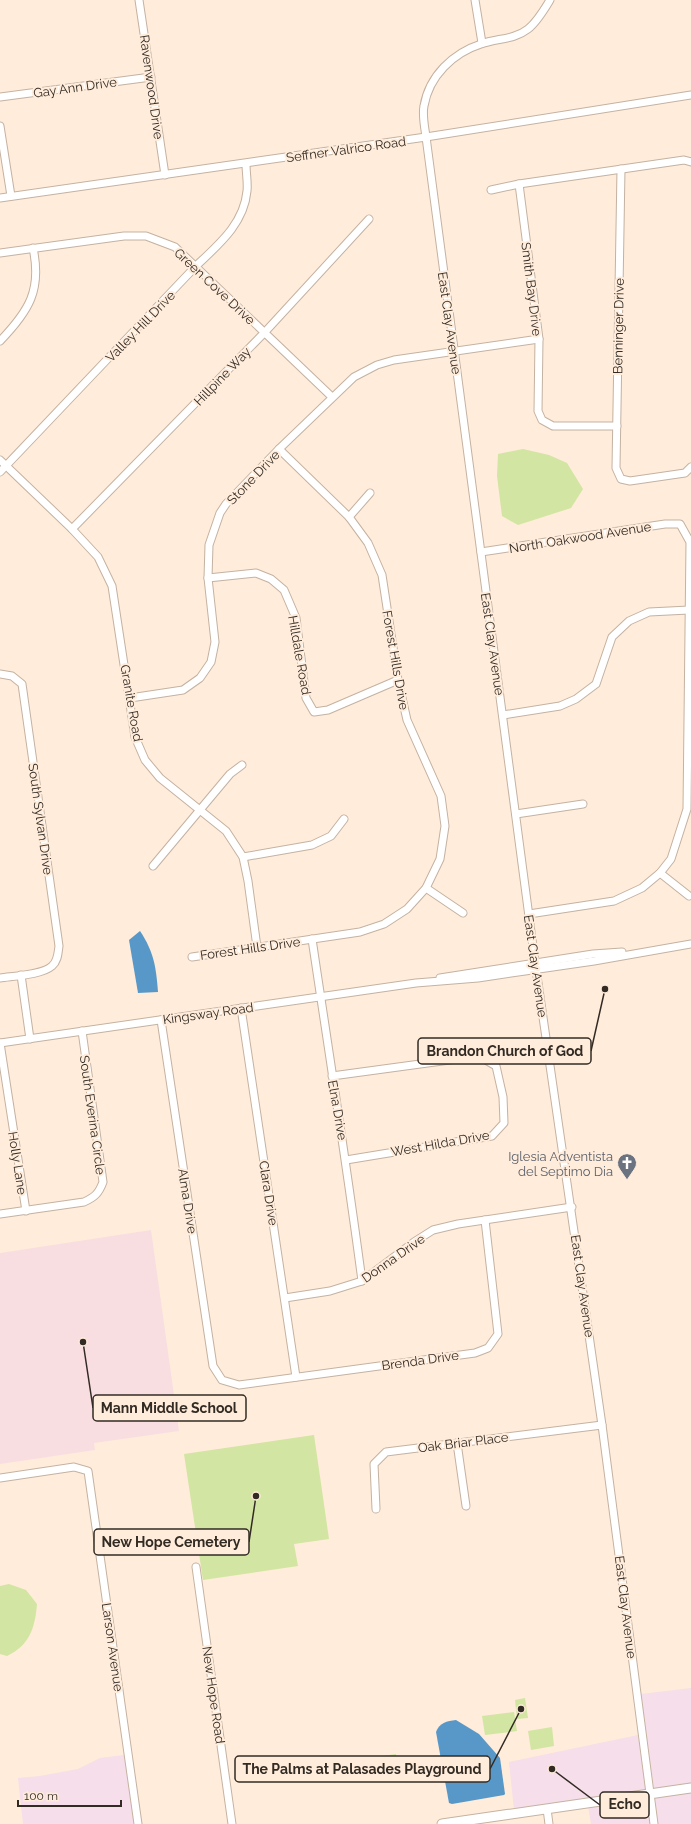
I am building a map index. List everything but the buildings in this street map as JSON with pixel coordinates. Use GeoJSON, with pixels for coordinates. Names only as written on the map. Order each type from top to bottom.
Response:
{"type":"FeatureCollection","features":[{"type":"Feature","properties":{"kind":"main road"},"geometry":{"type":"LineString","coordinates":[[442,1824],[691,1788]]}},
{"type":"Feature","properties":{"kind":"street","name":"Ravenwood Drive"},"geometry":{"type":"LineString","coordinates":[[139,0],[165,175]]}},
{"type":"Feature","properties":{"kind":"street"},"geometry":{"type":"LineString","coordinates":[[475,0],[482,43]]}},
{"type":"Feature","properties":{"kind":"street","name":"East Clay Avenue"},"geometry":{"type":"LineString","coordinates":[[550,0],[542,13],[528,29],[508,39],[482,43],[454,56],[434,78],[424,107],[426,137],[502,715],[536,966],[572,1207],[602,1425],[654,1824]]}},
{"type":"Feature","properties":{"kind":"street","name":"Gay Ann Drive"},"geometry":{"type":"LineString","coordinates":[[0,97],[151,77]]}},
{"type":"Feature","properties":{"kind":"street","name":"Seffner Valrico Road"},"geometry":{"type":"LineString","coordinates":[[0,198],[246,164],[691,95]]}},
{"type":"Feature","properties":{"kind":"street"},"geometry":{"type":"LineString","coordinates":[[0,126],[11,196]]}},
{"type":"Feature","properties":{"kind":"street"},"geometry":{"type":"LineString","coordinates":[[491,190],[519,184],[684,160],[691,162]]}},
{"type":"Feature","properties":{"kind":"street","name":"Valley Hill Drive"},"geometry":{"type":"LineString","coordinates":[[0,472],[196,266],[225,238],[243,211],[248,190],[246,164]]}},
{"type":"Feature","properties":{"kind":"street","name":"Benninger Drive"},"geometry":{"type":"LineString","coordinates":[[621,170],[616,468],[621,479],[630,481],[685,473],[691,467]]}},
{"type":"Feature","properties":{"kind":"street","name":"Smith Bay Drive"},"geometry":{"type":"LineString","coordinates":[[519,184],[539,339],[538,411],[542,420],[553,426],[617,426]]}},
{"type":"Feature","properties":{"kind":"street","name":"Hillpine Way"},"geometry":{"type":"LineString","coordinates":[[72,529],[265,332],[369,219]]}},
{"type":"Feature","properties":{"kind":"street","name":"Green Cove Drive"},"geometry":{"type":"LineString","coordinates":[[0,252],[124,236],[146,236],[175,247],[332,397]]}},
{"type":"Feature","properties":{"kind":"street"},"geometry":{"type":"LineString","coordinates":[[0,340],[16,325],[34,295],[37,279],[37,264],[34,248]]}},
{"type":"Feature","properties":{"kind":"street","name":"Stone Drive"},"geometry":{"type":"LineString","coordinates":[[130,698],[183,690],[200,678],[211,662],[215,642],[208,578],[209,545],[220,513],[226,504],[279,449],[354,377],[377,365],[394,360],[454,350],[539,339]]}},
{"type":"Feature","properties":{"kind":"street","name":"Forest Hills Drive"},"geometry":{"type":"LineString","coordinates":[[192,956],[360,932],[384,924],[407,909],[426,888],[440,859],[445,826],[441,796],[407,720],[398,680],[382,575],[368,543],[349,517],[279,449]]}},
{"type":"Feature","properties":{"kind":"street","name":"Granite Road"},"geometry":{"type":"LineString","coordinates":[[0,460],[72,529],[98,557],[112,586],[135,737],[145,760],[160,778],[226,831],[242,857],[248,881],[257,947]]}},
{"type":"Feature","properties":{"kind":"street"},"geometry":{"type":"LineString","coordinates":[[349,517],[370,493]]}},
{"type":"Feature","properties":{"kind":"street","name":"North Oakwood Avenue"},"geometry":{"type":"LineString","coordinates":[[481,552],[665,524],[680,524],[690,542],[689,610]]}},
{"type":"Feature","properties":{"kind":"street","name":"Hilldale Road"},"geometry":{"type":"LineString","coordinates":[[208,578],[256,573],[271,578],[284,590],[296,618],[306,698],[314,712],[328,710],[398,680]]}},
{"type":"Feature","properties":{"kind":"street"},"geometry":{"type":"LineString","coordinates":[[502,715],[560,706],[576,699],[596,684],[612,637],[629,621],[649,612],[689,610],[687,809],[671,859],[660,873],[642,888],[614,901],[529,914]]}},
{"type":"Feature","properties":{"kind":"street","name":"South Sylvan Drive"},"geometry":{"type":"LineString","coordinates":[[0,674],[12,676],[22,684],[59,946],[58,958],[52,966],[42,972],[21,975]]}},
{"type":"Feature","properties":{"kind":"street"},"geometry":{"type":"LineString","coordinates":[[153,866],[230,774],[242,765]]}},
{"type":"Feature","properties":{"kind":"street"},"geometry":{"type":"LineString","coordinates":[[516,814],[583,804]]}},
{"type":"Feature","properties":{"kind":"street"},"geometry":{"type":"LineString","coordinates":[[242,857],[312,845],[331,836],[344,819]]}},
{"type":"Feature","properties":{"kind":"street"},"geometry":{"type":"LineString","coordinates":[[660,873],[688,896]]}},
{"type":"Feature","properties":{"kind":"street"},"geometry":{"type":"LineString","coordinates":[[426,888],[463,913]]}},
{"type":"Feature","properties":{"kind":"street","name":"Elna Drive"},"geometry":{"type":"LineString","coordinates":[[312,939],[346,1160],[362,1281]]}},
{"type":"Feature","properties":{"kind":"street","name":"Kingsway Road"},"geometry":{"type":"LineString","coordinates":[[0,1043],[416,983],[475,971],[536,966],[593,954],[691,944]]}},
{"type":"Feature","properties":{"kind":"street"},"geometry":{"type":"LineString","coordinates":[[0,978],[21,975],[30,1039]]}},
{"type":"Feature","properties":{"kind":"street","name":"Clara Drive"},"geometry":{"type":"LineString","coordinates":[[241,1008],[296,1378]]}},
{"type":"Feature","properties":{"kind":"street","name":"Alma Drive"},"geometry":{"type":"LineString","coordinates":[[161,1020],[213,1366],[222,1380]]}},
{"type":"Feature","properties":{"kind":"street","name":"South Everina Circle"},"geometry":{"type":"LineString","coordinates":[[26,1210],[84,1202],[95,1197],[103,1182],[82,1031]]}},
{"type":"Feature","properties":{"kind":"street","name":"Holly Lane"},"geometry":{"type":"LineString","coordinates":[[0,1043],[26,1210]]}},
{"type":"Feature","properties":{"kind":"street","name":"West Hilda Drive"},"geometry":{"type":"LineString","coordinates":[[332,1076],[480,1056],[496,1066],[503,1097],[504,1123],[492,1136],[346,1160]]}},
{"type":"Feature","properties":{"kind":"street","name":"Donna Drive"},"geometry":{"type":"LineString","coordinates":[[285,1298],[330,1291],[362,1281],[414,1242],[433,1230],[485,1220],[572,1207]]}},
{"type":"Feature","properties":{"kind":"street"},"geometry":{"type":"LineString","coordinates":[[0,1214],[26,1210]]}},
{"type":"Feature","properties":{"kind":"street","name":"Brenda Drive"},"geometry":{"type":"LineString","coordinates":[[222,1380],[239,1385],[475,1353],[488,1348],[498,1334],[485,1220]]}},
{"type":"Feature","properties":{"kind":"street","name":"Oak Briar Place"},"geometry":{"type":"LineString","coordinates":[[376,1509],[374,1464],[386,1452],[602,1425]]}},
{"type":"Feature","properties":{"kind":"street"},"geometry":{"type":"LineString","coordinates":[[457,1443],[466,1506]]}},
{"type":"Feature","properties":{"kind":"street","name":"Larson Avenue"},"geometry":{"type":"LineString","coordinates":[[0,1478],[74,1467],[88,1470],[138,1824]]}},
{"type":"Feature","properties":{"kind":"street","name":"New Hope Road"},"geometry":{"type":"LineString","coordinates":[[196,1567],[232,1824]]}},
{"type":"Feature","properties":{"kind":"street"},"geometry":{"type":"LineString","coordinates":[[547,1809],[549,1824]]}},
{"type":"Feature","properties":{"kind":"shaded area"},"geometry":{"type":"Polygon","coordinates":[[[151,1230],[179,1431],[94,1443],[95,1450],[0,1464],[0,1253],[151,1230]]]}},
{"type":"Feature","properties":{"kind":"shaded area"},"geometry":{"type":"Polygon","coordinates":[[[691,1688],[691,1784],[654,1789],[641,1694],[691,1688]]]}},
{"type":"Feature","properties":{"kind":"shaded area"},"geometry":{"type":"Polygon","coordinates":[[[638,1735],[646,1791],[514,1810],[509,1762],[638,1735]]]}},
{"type":"Feature","properties":{"kind":"shaded area"},"geometry":{"type":"Polygon","coordinates":[[[124,1755],[134,1824],[23,1824],[18,1778],[40,1776],[78,1769],[100,1758],[124,1755]]]}},
{"type":"Feature","properties":{"kind":"shaded area"},"geometry":{"type":"Polygon","coordinates":[[[691,1791],[691,1824],[658,1824],[655,1796],[691,1791]]]}},
{"type":"Feature","properties":{"kind":"shaded area"},"geometry":{"type":"Polygon","coordinates":[[[647,1798],[650,1824],[591,1824],[588,1806],[647,1798]]]}},
{"type":"Feature","properties":{"kind":"green space"},"geometry":{"type":"Polygon","coordinates":[[[523,449],[549,455],[567,463],[583,489],[571,508],[518,525],[502,516],[497,476],[498,454],[523,449]]]}},
{"type":"Feature","properties":{"kind":"green space"},"geometry":{"type":"Polygon","coordinates":[[[314,1435],[329,1539],[294,1544],[298,1566],[203,1580],[184,1454],[314,1435]]]}},
{"type":"Feature","properties":{"kind":"green space"},"geometry":{"type":"Polygon","coordinates":[[[9,1584],[26,1590],[37,1604],[33,1628],[26,1641],[15,1652],[7,1656],[0,1654],[0,1586],[9,1584]]]}},
{"type":"Feature","properties":{"kind":"green space"},"geometry":{"type":"Polygon","coordinates":[[[525,1698],[528,1718],[517,1719],[515,1700],[525,1698]]]}},
{"type":"Feature","properties":{"kind":"green space"},"geometry":{"type":"Polygon","coordinates":[[[514,1712],[517,1731],[485,1735],[482,1716],[514,1712]]]}},
{"type":"Feature","properties":{"kind":"green space"},"geometry":{"type":"Polygon","coordinates":[[[552,1727],[554,1746],[531,1750],[528,1731],[552,1727]]]}},
{"type":"Feature","properties":{"kind":"green space"},"geometry":{"type":"Polygon","coordinates":[[[396,1754],[398,1768],[377,1771],[376,1763],[380,1762],[380,1758],[382,1756],[396,1754]]]}},
{"type":"Feature","properties":{"kind":"water"},"geometry":{"type":"Polygon","coordinates":[[[140,931],[154,960],[158,992],[138,993],[129,940],[140,931]]]}},
{"type":"Feature","properties":{"kind":"water"},"geometry":{"type":"Polygon","coordinates":[[[456,1720],[479,1734],[500,1758],[504,1795],[452,1804],[449,1803],[436,1732],[439,1726],[444,1723],[456,1720]]]}},
{"type":"Feature","properties":{"kind":"place","name":"Brandon Church of God"},"geometry":{"type":"Point","coordinates":[605,989]}},
{"type":"Feature","properties":{"kind":"place","name":"Iglesia Adventista del Septimo Dia"},"geometry":{"type":"Point","coordinates":[627,1180]}},
{"type":"Feature","properties":{"kind":"place","name":"Mann Middle School"},"geometry":{"type":"Point","coordinates":[83,1342]}},
{"type":"Feature","properties":{"kind":"place","name":"New Hope Cemetery"},"geometry":{"type":"Point","coordinates":[256,1496]}},
{"type":"Feature","properties":{"kind":"place","name":"The Palms at Palasades Playground"},"geometry":{"type":"Point","coordinates":[521,1709]}},
{"type":"Feature","properties":{"kind":"place","name":"Echo"},"geometry":{"type":"Point","coordinates":[552,1769]}}]}
